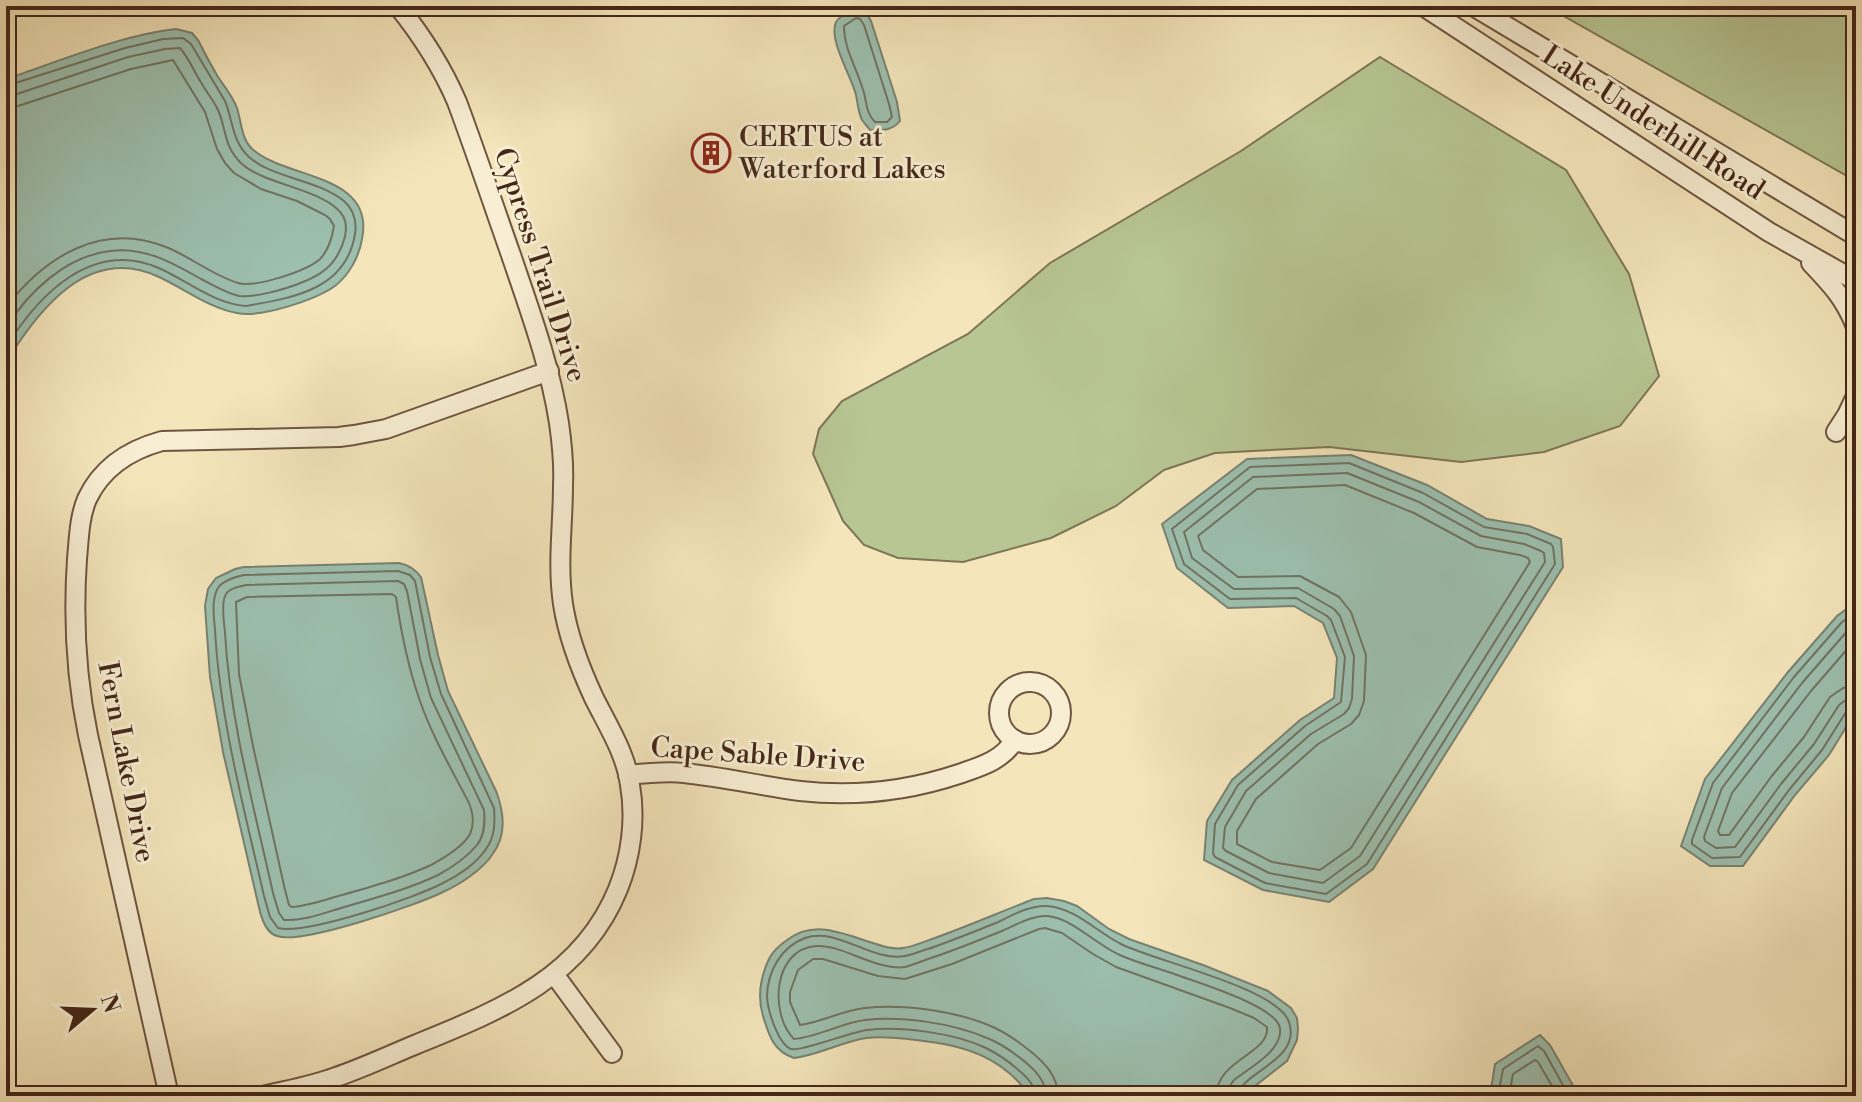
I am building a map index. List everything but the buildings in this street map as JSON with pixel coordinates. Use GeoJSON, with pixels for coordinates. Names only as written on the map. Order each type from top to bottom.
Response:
{"type":"FeatureCollection","features":[{"type":"Feature","properties":{"kind":"street","name":"Cypress Trail Drive"},"geometry":{"type":"LineString","coordinates":[[263,1096],[335,1078],[439,1035],[498,1009],[554,974],[581,950],[610,907],[622,878],[631,836],[628,775],[577,659],[565,616],[559,566],[562,455],[549,371],[457,102],[431,50],[398,6]]}},
{"type":"Feature","properties":{"kind":"street","name":"Lake Underhill Road"},"geometry":{"type":"LineString","coordinates":[[1423,6],[1755,223],[1856,281]]}},
{"type":"Feature","properties":{"kind":"street","name":"Lake Underhill Road"},"geometry":{"type":"LineString","coordinates":[[1473,6],[1856,236]]}},
{"type":"Feature","properties":{"kind":"street"},"geometry":{"type":"LineString","coordinates":[[1798,249],[1839,292],[1856,327]]}},
{"type":"Feature","properties":{"kind":"street","name":"Fern Lake Drive"},"geometry":{"type":"LineString","coordinates":[[169,1096],[81,693],[76,651],[75,594],[80,528],[88,498],[102,477],[121,458],[154,443],[169,440],[339,437],[370,433],[549,371]]}},
{"type":"Feature","properties":{"kind":"street"},"geometry":{"type":"LineString","coordinates":[[1836,432],[1856,396]]}},
{"type":"Feature","properties":{"kind":"street","name":"Cape Sable Drive"},"geometry":{"type":"LineString","coordinates":[[628,775],[680,773],[800,791],[870,792],[932,782],[986,765],[1002,756],[1015,740]]}},
{"type":"Feature","properties":{"kind":"street"},"geometry":{"type":"LineString","coordinates":[[554,974],[612,1053]]}},
{"type":"Feature","properties":{"kind":"green space"},"geometry":{"type":"Polygon","coordinates":[[[1546,6],[1856,6],[1856,181],[1546,6]]]}},
{"type":"Feature","properties":{"kind":"green space"},"geometry":{"type":"Polygon","coordinates":[[[1380,57],[1566,170],[1629,274],[1659,376],[1620,426],[1544,452],[1461,462],[1329,447],[1215,453],[1164,470],[1116,506],[1051,538],[963,562],[898,558],[864,545],[843,521],[813,454],[819,429],[842,401],[968,334],[1050,263],[1241,151],[1380,57]]]}},
{"type":"Feature","properties":{"kind":"water"},"geometry":{"type":"Polygon","coordinates":[[[857,9],[865,11],[871,21],[897,102],[900,121],[887,129],[870,130],[862,120],[854,87],[835,38],[836,22],[857,9]]]}},
{"type":"Feature","properties":{"kind":"water"},"geometry":{"type":"Polygon","coordinates":[[[176,29],[192,33],[198,40],[235,104],[251,148],[271,161],[343,190],[356,202],[363,218],[361,246],[356,259],[345,277],[326,291],[288,307],[247,314],[217,307],[159,277],[134,269],[110,269],[89,275],[50,303],[6,362],[6,79],[112,43],[176,29]]]}},
{"type":"Feature","properties":{"kind":"water"},"geometry":{"type":"Polygon","coordinates":[[[1351,455],[1427,485],[1487,519],[1529,526],[1561,539],[1563,567],[1373,869],[1329,902],[1263,890],[1204,860],[1207,821],[1232,780],[1300,720],[1334,698],[1337,658],[1323,623],[1294,606],[1228,608],[1177,568],[1162,524],[1247,459],[1351,455]]]}},
{"type":"Feature","properties":{"kind":"water"},"geometry":{"type":"Polygon","coordinates":[[[399,563],[412,568],[421,577],[448,691],[499,799],[503,824],[500,840],[488,861],[476,871],[429,898],[309,935],[277,936],[268,930],[260,912],[223,752],[210,677],[205,606],[208,589],[216,578],[244,567],[399,563]]]}},
{"type":"Feature","properties":{"kind":"water"},"geometry":{"type":"Polygon","coordinates":[[[1856,602],[1856,711],[1829,755],[1743,866],[1710,866],[1681,846],[1705,779],[1788,672],[1837,616],[1856,602]]]}},
{"type":"Feature","properties":{"kind":"water"},"geometry":{"type":"Polygon","coordinates":[[[1047,898],[1077,906],[1129,939],[1268,991],[1291,1008],[1297,1018],[1297,1040],[1287,1061],[1242,1096],[1030,1096],[1019,1082],[994,1062],[950,1045],[872,1037],[794,1058],[781,1051],[770,1036],[761,1008],[762,978],[773,952],[798,934],[808,930],[829,930],[888,947],[903,948],[1034,899],[1047,898]]]}},
{"type":"Feature","properties":{"kind":"water"},"geometry":{"type":"Polygon","coordinates":[[[1540,1035],[1550,1045],[1579,1096],[1490,1096],[1495,1064],[1540,1035]]]}},
{"type":"Feature","properties":{"kind":"place","name":"CERTUS at Waterford Lakes"},"geometry":{"type":"Point","coordinates":[711,153]}}]}
